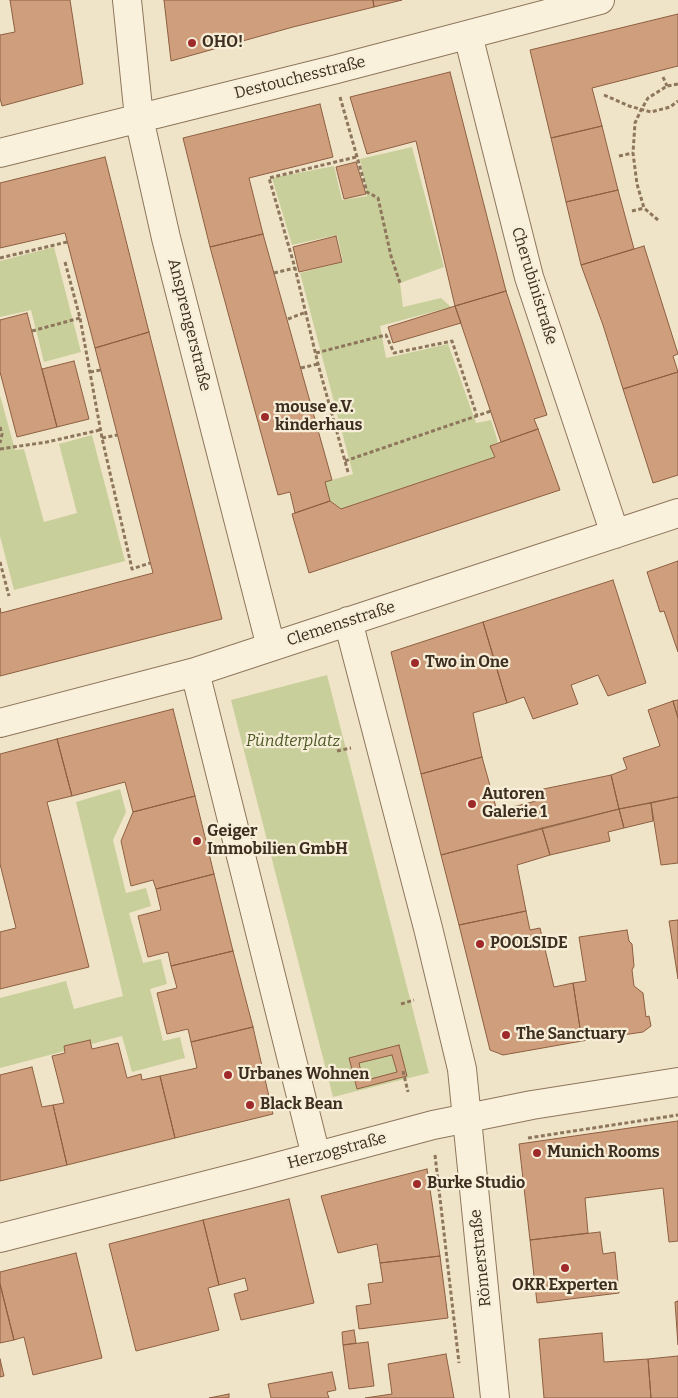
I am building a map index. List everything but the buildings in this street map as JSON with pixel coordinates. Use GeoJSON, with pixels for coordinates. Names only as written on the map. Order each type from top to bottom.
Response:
{"type":"FeatureCollection","features":[{"type":"Feature","properties":{"kind":"street","name":"Ansprengerstraße"},"geometry":{"type":"LineString","coordinates":[[127,0],[139,118],[166,238],[271,647]]}},
{"type":"Feature","properties":{"kind":"street","name":"Destouchesstraße"},"geometry":{"type":"LineString","coordinates":[[0,153],[333,70],[600,0]]}},
{"type":"Feature","properties":{"kind":"street","name":"Cherubinistraße"},"geometry":{"type":"LineString","coordinates":[[468,35],[529,276],[614,534]]}},
{"type":"Feature","properties":{"kind":"street","name":"Clemensstraße"},"geometry":{"type":"LineString","coordinates":[[0,722],[195,672],[678,513]]}},
{"type":"Feature","properties":{"kind":"street"},"geometry":{"type":"LineString","coordinates":[[348,622],[428,928],[462,1069],[468,1118]]}},
{"type":"Feature","properties":{"kind":"street"},"geometry":{"type":"LineString","coordinates":[[195,672],[316,1156]]}},
{"type":"Feature","properties":{"kind":"street","name":"Herzogstraße"},"geometry":{"type":"LineString","coordinates":[[0,1238],[433,1125],[532,1105],[678,1082]]}},
{"type":"Feature","properties":{"kind":"street","name":"Römerstraße"},"geometry":{"type":"LineString","coordinates":[[468,1118],[495,1398]]}},
{"type":"Feature","properties":{"kind":"path"},"geometry":{"type":"LineString","coordinates":[[333,70],[367,192],[378,198],[400,283]]}},
{"type":"Feature","properties":{"kind":"path"},"geometry":{"type":"LineString","coordinates":[[663,77],[667,86]]}},
{"type":"Feature","properties":{"kind":"path"},"geometry":{"type":"LineString","coordinates":[[658,220],[644,208],[638,184],[633,153],[635,123],[640,110],[648,98],[667,86],[678,84]]}},
{"type":"Feature","properties":{"kind":"path"},"geometry":{"type":"LineString","coordinates":[[604,95],[640,110],[651,112],[670,107],[678,101]]}},
{"type":"Feature","properties":{"kind":"path"},"geometry":{"type":"LineString","coordinates":[[619,156],[633,153]]}},
{"type":"Feature","properties":{"kind":"path"},"geometry":{"type":"LineString","coordinates":[[348,472],[318,364],[295,268],[269,178],[356,157]]}},
{"type":"Feature","properties":{"kind":"path"},"geometry":{"type":"LineString","coordinates":[[632,211],[644,208]]}},
{"type":"Feature","properties":{"kind":"path"},"geometry":{"type":"LineString","coordinates":[[0,258],[67,242]]}},
{"type":"Feature","properties":{"kind":"path"},"geometry":{"type":"LineString","coordinates":[[65,262],[80,318],[100,430],[132,568],[150,563]]}},
{"type":"Feature","properties":{"kind":"path"},"geometry":{"type":"LineString","coordinates":[[274,273],[295,268]]}},
{"type":"Feature","properties":{"kind":"path"},"geometry":{"type":"LineString","coordinates":[[288,319],[306,312]]}},
{"type":"Feature","properties":{"kind":"path"},"geometry":{"type":"LineString","coordinates":[[32,331],[80,318]]}},
{"type":"Feature","properties":{"kind":"path"},"geometry":{"type":"LineString","coordinates":[[316,353],[386,335],[394,354],[452,341],[477,416]]}},
{"type":"Feature","properties":{"kind":"path"},"geometry":{"type":"LineString","coordinates":[[300,368],[318,364]]}},
{"type":"Feature","properties":{"kind":"path"},"geometry":{"type":"LineString","coordinates":[[90,372],[101,370]]}},
{"type":"Feature","properties":{"kind":"path"},"geometry":{"type":"LineString","coordinates":[[345,461],[491,411]]}},
{"type":"Feature","properties":{"kind":"path"},"geometry":{"type":"LineString","coordinates":[[0,427],[2,434],[0,443]]}},
{"type":"Feature","properties":{"kind":"path"},"geometry":{"type":"LineString","coordinates":[[0,449],[47,442],[100,430]]}},
{"type":"Feature","properties":{"kind":"path"},"geometry":{"type":"LineString","coordinates":[[102,438],[117,434]]}},
{"type":"Feature","properties":{"kind":"path"},"geometry":{"type":"LineString","coordinates":[[0,562],[9,596]]}},
{"type":"Feature","properties":{"kind":"path"},"geometry":{"type":"LineString","coordinates":[[337,751],[354,747]]}},
{"type":"Feature","properties":{"kind":"path"},"geometry":{"type":"LineString","coordinates":[[264,849],[282,844]]}},
{"type":"Feature","properties":{"kind":"path"},"geometry":{"type":"LineString","coordinates":[[401,1004],[420,999]]}},
{"type":"Feature","properties":{"kind":"path"},"geometry":{"type":"LineString","coordinates":[[403,1071],[408,1092]]}},
{"type":"Feature","properties":{"kind":"path"},"geometry":{"type":"LineString","coordinates":[[519,1140],[678,1115]]}},
{"type":"Feature","properties":{"kind":"path"},"geometry":{"type":"LineString","coordinates":[[435,1159],[460,1369]]}},
{"type":"Feature","properties":{"kind":"green space"},"geometry":{"type":"Polygon","coordinates":[[[412,147],[444,267],[400,283],[403,307],[441,298],[451,307],[380,326],[386,358],[448,344],[476,423],[491,420],[498,442],[490,446],[495,457],[341,509],[330,501],[325,482],[353,474],[300,273],[343,262],[337,235],[292,245],[272,178],[334,166],[342,200],[367,196],[360,159],[412,147]]]}},
{"type":"Feature","properties":{"kind":"green space"},"geometry":{"type":"Polygon","coordinates":[[[54,247],[81,352],[44,362],[31,310],[0,317],[0,261],[54,247]]]}},
{"type":"Feature","properties":{"kind":"green space"},"geometry":{"type":"Polygon","coordinates":[[[0,395],[15,450],[24,449],[44,522],[77,513],[59,444],[92,435],[125,561],[14,590],[0,536],[0,395]]]}},
{"type":"Feature","properties":{"kind":"green space","name":"Pündterplatz"},"geometry":{"type":"Polygon","coordinates":[[[327,675],[429,1073],[333,1097],[231,700],[327,675]]]}},
{"type":"Feature","properties":{"kind":"green space"},"geometry":{"type":"Polygon","coordinates":[[[120,789],[126,812],[113,840],[126,893],[146,888],[151,906],[129,913],[143,963],[161,959],[167,984],[150,989],[163,1041],[180,1037],[185,1058],[132,1072],[122,1036],[0,1068],[0,998],[66,981],[74,1009],[123,996],[76,802],[120,789]]]}},
{"type":"Feature","properties":{"kind":"place","name":"OHO!"},"geometry":{"type":"Point","coordinates":[192,43]}},
{"type":"Feature","properties":{"kind":"place","name":"mouse e.V. kinderhaus"},"geometry":{"type":"Point","coordinates":[265,417]}},
{"type":"Feature","properties":{"kind":"place","name":"Two in One"},"geometry":{"type":"Point","coordinates":[415,663]}},
{"type":"Feature","properties":{"kind":"place","name":"Autoren Galerie 1"},"geometry":{"type":"Point","coordinates":[472,804]}},
{"type":"Feature","properties":{"kind":"place","name":"Geiger Immobilien GmbH"},"geometry":{"type":"Point","coordinates":[197,841]}},
{"type":"Feature","properties":{"kind":"place","name":"POOLSIDE"},"geometry":{"type":"Point","coordinates":[480,944]}},
{"type":"Feature","properties":{"kind":"place","name":"The Sanctuary"},"geometry":{"type":"Point","coordinates":[506,1035]}},
{"type":"Feature","properties":{"kind":"place","name":"Urbanes Wohnen"},"geometry":{"type":"Point","coordinates":[228,1075]}},
{"type":"Feature","properties":{"kind":"place","name":"Black Bean"},"geometry":{"type":"Point","coordinates":[250,1105]}},
{"type":"Feature","properties":{"kind":"place","name":"Munich Rooms"},"geometry":{"type":"Point","coordinates":[537,1153]}},
{"type":"Feature","properties":{"kind":"place","name":"Burke Studio"},"geometry":{"type":"Point","coordinates":[417,1184]}},
{"type":"Feature","properties":{"kind":"place","name":"OKR Experten"},"geometry":{"type":"Point","coordinates":[565,1268]}}]}
